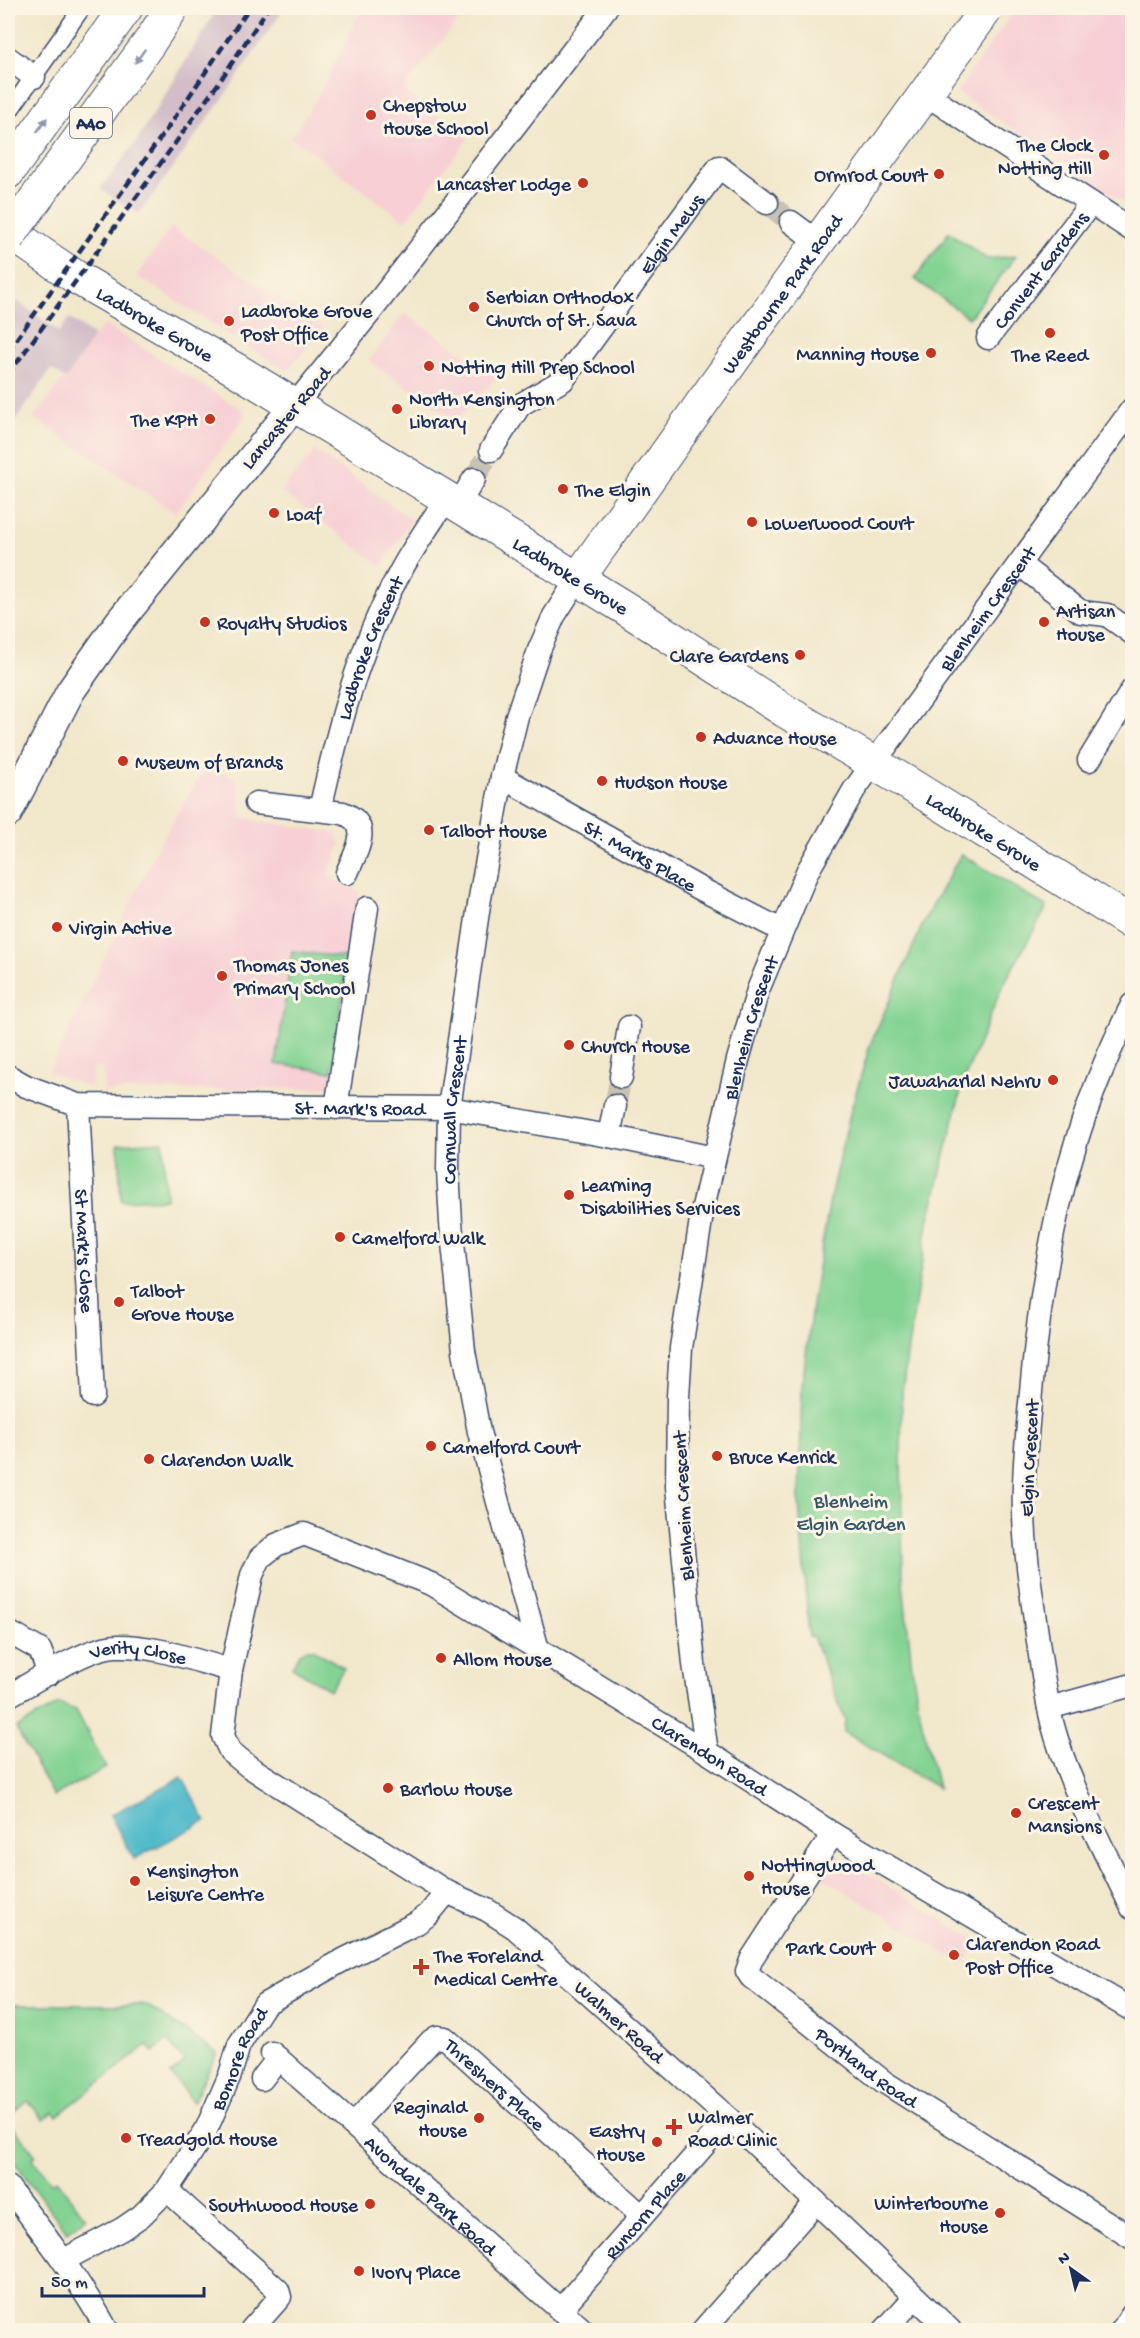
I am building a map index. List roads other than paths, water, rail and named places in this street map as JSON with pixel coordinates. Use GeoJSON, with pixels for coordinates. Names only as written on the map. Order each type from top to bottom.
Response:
{"type":"FeatureCollection","features":[{"type":"Feature","properties":{"kind":"main road","name":"A40"},"geometry":{"type":"LineString","coordinates":[[8,172],[126,8]]}},
{"type":"Feature","properties":{"kind":"main road","name":"A40"},"geometry":{"type":"LineString","coordinates":[[8,237],[172,8]]}},
{"type":"Feature","properties":{"kind":"main road","name":"Westbourne Park Road"},"geometry":{"type":"LineString","coordinates":[[578,580],[924,93],[987,8]]}},
{"type":"Feature","properties":{"kind":"main road","name":"Ladbroke Grove"},"geometry":{"type":"LineString","coordinates":[[8,231],[74,276],[294,406],[459,494],[578,580],[785,711],[873,762],[1132,923]]}},
{"type":"Feature","properties":{"kind":"street"},"geometry":{"type":"LineString","coordinates":[[8,113],[82,8]]}},
{"type":"Feature","properties":{"kind":"street","name":"Lancaster Road"},"geometry":{"type":"LineString","coordinates":[[8,813],[70,692],[119,622],[372,310],[606,8]]}},
{"type":"Feature","properties":{"kind":"street"},"geometry":{"type":"LineString","coordinates":[[8,58],[34,77]]}},
{"type":"Feature","properties":{"kind":"street"},"geometry":{"type":"LineString","coordinates":[[924,93],[1132,230]]}},
{"type":"Feature","properties":{"kind":"street","name":"Elgin Mews"},"geometry":{"type":"LineString","coordinates":[[491,450],[520,405],[563,380],[719,167],[767,203]]}},
{"type":"Feature","properties":{"kind":"street","name":"Convent Gardens"},"geometry":{"type":"LineString","coordinates":[[988,338],[1091,203]]}},
{"type":"Feature","properties":{"kind":"street"},"geometry":{"type":"LineString","coordinates":[[791,222],[818,242]]}},
{"type":"Feature","properties":{"kind":"street","name":"Blenheim Crescent"},"geometry":{"type":"LineString","coordinates":[[707,1752],[694,1664],[677,1487],[681,1348],[693,1266],[714,1158],[758,990],[807,872],[836,819],[873,762],[1132,409]]}},
{"type":"Feature","properties":{"kind":"street","name":"Ladbroke Crescent"},"geometry":{"type":"LineString","coordinates":[[320,810],[334,746],[350,690],[367,644],[398,575],[459,494]]}},
{"type":"Feature","properties":{"kind":"street"},"geometry":{"type":"LineString","coordinates":[[1020,564],[1081,612],[1107,615],[1132,633]]}},
{"type":"Feature","properties":{"kind":"street","name":"Cornwall Crescent"},"geometry":{"type":"LineString","coordinates":[[538,1650],[479,1432],[464,1351],[451,1223],[448,1170],[449,1108],[480,898],[502,777],[517,716],[539,650],[554,616],[578,580]]}},
{"type":"Feature","properties":{"kind":"street"},"geometry":{"type":"LineString","coordinates":[[1089,760],[1132,690]]}},
{"type":"Feature","properties":{"kind":"street","name":"St. Marks Place"},"geometry":{"type":"LineString","coordinates":[[502,777],[699,888],[781,930]]}},
{"type":"Feature","properties":{"kind":"street"},"geometry":{"type":"LineString","coordinates":[[256,803],[343,813],[354,817],[361,827],[361,837],[347,873]]}},
{"type":"Feature","properties":{"kind":"street"},"geometry":{"type":"LineString","coordinates":[[336,1108],[367,908]]}},
{"type":"Feature","properties":{"kind":"street","name":"Elgin Crescent"},"geometry":{"type":"LineString","coordinates":[[1132,1005],[1099,1075],[1081,1121],[1056,1218],[1041,1302],[1024,1485],[1028,1571],[1049,1708],[1058,1745],[1070,1776],[1132,1908]]}},
{"type":"Feature","properties":{"kind":"street"},"geometry":{"type":"LineString","coordinates":[[621,1077],[629,1027]]}},
{"type":"Feature","properties":{"kind":"street","name":"St. Mark's Road"},"geometry":{"type":"LineString","coordinates":[[8,1076],[26,1086],[78,1105],[449,1108],[609,1136],[714,1158]]}},
{"type":"Feature","properties":{"kind":"street","name":"St Mark's Close"},"geometry":{"type":"LineString","coordinates":[[78,1105],[93,1396]]}},
{"type":"Feature","properties":{"kind":"street"},"geometry":{"type":"LineString","coordinates":[[609,1136],[615,1106]]}},
{"type":"Feature","properties":{"kind":"street","name":"Clarendon Road"},"geometry":{"type":"LineString","coordinates":[[276,1545],[304,1534],[431,1584],[707,1752],[833,1834],[1132,2010]]}},
{"type":"Feature","properties":{"kind":"street","name":"Walmer Road"},"geometry":{"type":"LineString","coordinates":[[276,1545],[260,1558],[252,1575],[231,1670],[223,1736],[230,1751],[258,1772],[447,1892],[487,1910],[515,1928],[728,2118],[950,2331]]}},
{"type":"Feature","properties":{"kind":"street"},"geometry":{"type":"LineString","coordinates":[[12,1634],[40,1650],[49,1674]]}},
{"type":"Feature","properties":{"kind":"street","name":"Verity Close"},"geometry":{"type":"LineString","coordinates":[[8,1696],[92,1652],[116,1645],[147,1649],[231,1670]]}},
{"type":"Feature","properties":{"kind":"street"},"geometry":{"type":"LineString","coordinates":[[1049,1708],[1132,1685]]}},
{"type":"Feature","properties":{"kind":"street","name":"Portland Road"},"geometry":{"type":"LineString","coordinates":[[833,1834],[752,1958],[747,1971],[751,1977],[884,2082],[1132,2238]]}},
{"type":"Feature","properties":{"kind":"street","name":"Bomore Road"},"geometry":{"type":"LineString","coordinates":[[64,2260],[122,2229],[141,2216],[167,2190],[206,2130],[230,2075],[238,2045],[265,2004],[345,1959],[417,1923],[439,1905],[447,1892]]}},
{"type":"Feature","properties":{"kind":"street","name":"Threshers Place"},"geometry":{"type":"LineString","coordinates":[[353,2126],[431,2041],[437,2037],[445,2038],[642,2216]]}},
{"type":"Feature","properties":{"kind":"street","name":"Avondale Park Road"},"geometry":{"type":"LineString","coordinates":[[262,2079],[275,2056],[583,2331]]}},
{"type":"Feature","properties":{"kind":"street","name":"Runcorn Place"},"geometry":{"type":"LineString","coordinates":[[560,2310],[728,2118]]}},
{"type":"Feature","properties":{"kind":"street"},"geometry":{"type":"LineString","coordinates":[[8,2187],[64,2260],[88,2295],[107,2331]]}},
{"type":"Feature","properties":{"kind":"street"},"geometry":{"type":"LineString","coordinates":[[167,2190],[278,2290],[280,2297],[251,2331]]}},
{"type":"Feature","properties":{"kind":"street"},"geometry":{"type":"LineString","coordinates":[[703,2331],[816,2202]]}},
{"type":"Feature","properties":{"kind":"street"},"geometry":{"type":"LineString","coordinates":[[885,2331],[914,2298]]}},
{"type":"Feature","properties":{"kind":"street"},"geometry":{"type":"LineString","coordinates":[[1122,2331],[1132,2314]]}},
{"type":"Feature","properties":{"kind":"water"},"geometry":{"type":"Polygon","coordinates":[[[182,1777],[206,1821],[134,1859],[110,1815],[182,1777]]]}},
{"type":"Feature","properties":{"kind":"tunnel"},"geometry":{"type":"LineString","coordinates":[[767,203],[791,222]]}},
{"type":"Feature","properties":{"kind":"tunnel"},"geometry":{"type":"LineString","coordinates":[[474,479],[491,450]]}},
{"type":"Feature","properties":{"kind":"tunnel"},"geometry":{"type":"LineString","coordinates":[[615,1106],[621,1077]]}},
{"type":"Feature","properties":{"kind":"railway"},"geometry":{"type":"LineString","coordinates":[[8,351],[169,126],[249,8]]}},
{"type":"Feature","properties":{"kind":"railway"},"geometry":{"type":"LineString","coordinates":[[8,375],[220,81],[268,8]]}},
{"type":"Feature","properties":{"kind":"place","name":"Chepstow House School"},"geometry":{"type":"Point","coordinates":[371,115]}},
{"type":"Feature","properties":{"kind":"place","name":"The Clock Notting Hill"},"geometry":{"type":"Point","coordinates":[1104,155]}},
{"type":"Feature","properties":{"kind":"place","name":"Ormrod Court"},"geometry":{"type":"Point","coordinates":[939,174]}},
{"type":"Feature","properties":{"kind":"place","name":"Lancaster Lodge"},"geometry":{"type":"Point","coordinates":[583,183]}},
{"type":"Feature","properties":{"kind":"place","name":"Serbian Orthodox Church of St. Sava"},"geometry":{"type":"Point","coordinates":[474,307]}},
{"type":"Feature","properties":{"kind":"place","name":"Ladbroke Grove Post Office"},"geometry":{"type":"Point","coordinates":[229,321]}},
{"type":"Feature","properties":{"kind":"place","name":"The Reed"},"geometry":{"type":"Point","coordinates":[1050,333]}},
{"type":"Feature","properties":{"kind":"place","name":"Manning House"},"geometry":{"type":"Point","coordinates":[931,353]}},
{"type":"Feature","properties":{"kind":"place","name":"Notting Hill Prep School"},"geometry":{"type":"Point","coordinates":[429,366]}},
{"type":"Feature","properties":{"kind":"place","name":"North Kensington Library"},"geometry":{"type":"Point","coordinates":[397,409]}},
{"type":"Feature","properties":{"kind":"place","name":"The KPH"},"geometry":{"type":"Point","coordinates":[210,419]}},
{"type":"Feature","properties":{"kind":"place","name":"The Elgin"},"geometry":{"type":"Point","coordinates":[563,489]}},
{"type":"Feature","properties":{"kind":"place","name":"Loaf"},"geometry":{"type":"Point","coordinates":[274,513]}},
{"type":"Feature","properties":{"kind":"place","name":"Lowerwood Court"},"geometry":{"type":"Point","coordinates":[752,522]}},
{"type":"Feature","properties":{"kind":"place","name":"Royalty Studios"},"geometry":{"type":"Point","coordinates":[205,622]}},
{"type":"Feature","properties":{"kind":"place","name":"Artisan House"},"geometry":{"type":"Point","coordinates":[1044,622]}},
{"type":"Feature","properties":{"kind":"place","name":"Clare Gardens"},"geometry":{"type":"Point","coordinates":[800,655]}},
{"type":"Feature","properties":{"kind":"place","name":"Advance House"},"geometry":{"type":"Point","coordinates":[701,737]}},
{"type":"Feature","properties":{"kind":"place","name":"Museum of Brands"},"geometry":{"type":"Point","coordinates":[123,761]}},
{"type":"Feature","properties":{"kind":"place","name":"Hudson House"},"geometry":{"type":"Point","coordinates":[602,781]}},
{"type":"Feature","properties":{"kind":"place","name":"Talbot House"},"geometry":{"type":"Point","coordinates":[429,830]}},
{"type":"Feature","properties":{"kind":"place","name":"Virgin Active"},"geometry":{"type":"Point","coordinates":[57,927]}},
{"type":"Feature","properties":{"kind":"place","name":"Thomas Jones Primary School"},"geometry":{"type":"Point","coordinates":[222,976]}},
{"type":"Feature","properties":{"kind":"place","name":"Church House"},"geometry":{"type":"Point","coordinates":[569,1045]}},
{"type":"Feature","properties":{"kind":"place","name":"Jawaharlal Nehru"},"geometry":{"type":"Point","coordinates":[1053,1080]}},
{"type":"Feature","properties":{"kind":"place","name":"Learning Disabilities Services"},"geometry":{"type":"Point","coordinates":[569,1195]}},
{"type":"Feature","properties":{"kind":"place","name":"Camelford Walk"},"geometry":{"type":"Point","coordinates":[340,1237]}},
{"type":"Feature","properties":{"kind":"place","name":"Talbot Grove House"},"geometry":{"type":"Point","coordinates":[119,1302]}},
{"type":"Feature","properties":{"kind":"place","name":"Camelford Court"},"geometry":{"type":"Point","coordinates":[431,1446]}},
{"type":"Feature","properties":{"kind":"place","name":"Bruce Kenrick"},"geometry":{"type":"Point","coordinates":[717,1456]}},
{"type":"Feature","properties":{"kind":"place","name":"Clarendon Walk"},"geometry":{"type":"Point","coordinates":[149,1459]}},
{"type":"Feature","properties":{"kind":"place","name":"Allom House"},"geometry":{"type":"Point","coordinates":[441,1658]}},
{"type":"Feature","properties":{"kind":"place","name":"Barlow House"},"geometry":{"type":"Point","coordinates":[388,1788]}},
{"type":"Feature","properties":{"kind":"place","name":"Crescent Mansions"},"geometry":{"type":"Point","coordinates":[1016,1813]}},
{"type":"Feature","properties":{"kind":"place","name":"Nottingwood House"},"geometry":{"type":"Point","coordinates":[749,1876]}},
{"type":"Feature","properties":{"kind":"place","name":"Kensington Leisure Centre"},"geometry":{"type":"Point","coordinates":[135,1881]}},
{"type":"Feature","properties":{"kind":"place","name":"Park Court"},"geometry":{"type":"Point","coordinates":[887,1947]}},
{"type":"Feature","properties":{"kind":"place","name":"Clarendon Road Post Office"},"geometry":{"type":"Point","coordinates":[954,1955]}},
{"type":"Feature","properties":{"kind":"place","name":"The Foreland Medical Centre"},"geometry":{"type":"Point","coordinates":[421,1967]}},
{"type":"Feature","properties":{"kind":"place","name":"Reginald House"},"geometry":{"type":"Point","coordinates":[479,2118]}},
{"type":"Feature","properties":{"kind":"place","name":"Walmer Road Clinic"},"geometry":{"type":"Point","coordinates":[674,2127]}},
{"type":"Feature","properties":{"kind":"place","name":"Treadgold House"},"geometry":{"type":"Point","coordinates":[126,2138]}},
{"type":"Feature","properties":{"kind":"place","name":"Eastry House"},"geometry":{"type":"Point","coordinates":[657,2142]}},
{"type":"Feature","properties":{"kind":"place","name":"Southwood House"},"geometry":{"type":"Point","coordinates":[370,2204]}},
{"type":"Feature","properties":{"kind":"place","name":"Winterbourne House"},"geometry":{"type":"Point","coordinates":[1000,2213]}},
{"type":"Feature","properties":{"kind":"place","name":"Ivory Place"},"geometry":{"type":"Point","coordinates":[359,2271]}},
{"type":"Feature","properties":{"kind":"park label","name":"Blenheim Elgin Garden"},"geometry":{"type":"Point","coordinates":[851,1512]}}]}
